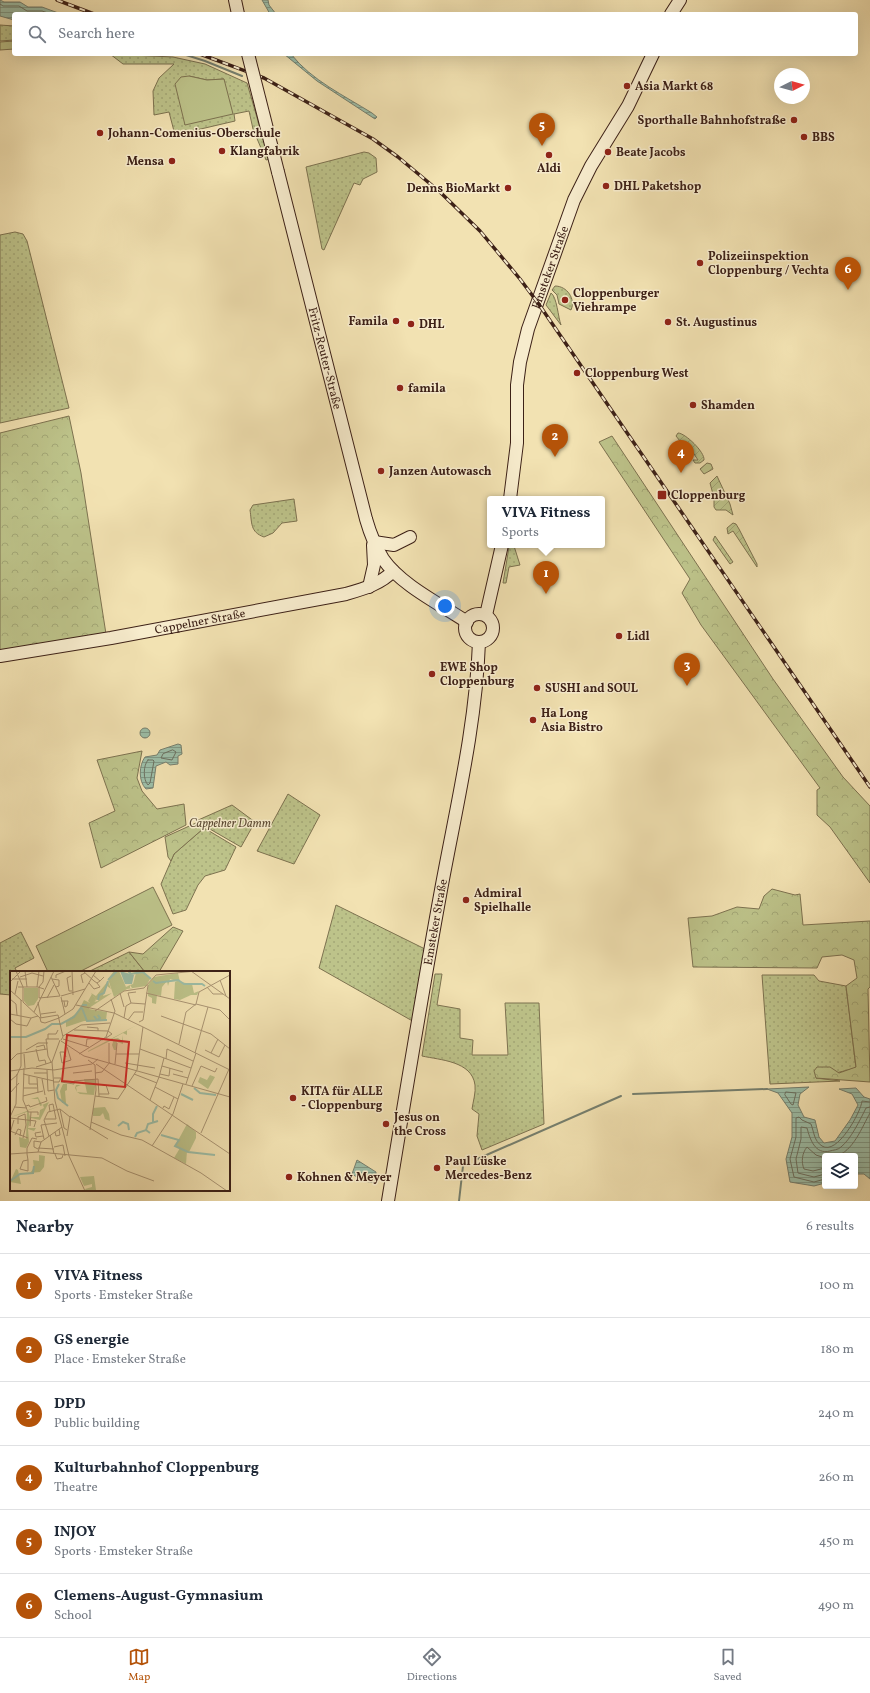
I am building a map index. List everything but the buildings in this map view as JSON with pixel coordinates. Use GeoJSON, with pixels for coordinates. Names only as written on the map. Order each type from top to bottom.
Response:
{"type":"FeatureCollection","features":[{"type":"Feature","properties":{"kind":"street"},"geometry":{"type":"LineString","coordinates":[[235,0],[238,12]]}},
{"type":"Feature","properties":{"kind":"street"},"geometry":{"type":"LineString","coordinates":[[673,12],[680,0]]}},
{"type":"Feature","properties":{"kind":"street","name":"Fritz-Reuter-Straße"},"geometry":{"type":"LineString","coordinates":[[249,56],[373,539],[384,560],[393,570],[415,588],[467,622]]}},
{"type":"Feature","properties":{"kind":"street","name":"Emsteker Straße"},"geometry":{"type":"LineString","coordinates":[[510,496],[517,443],[520,362],[528,329],[574,200],[591,166],[628,106],[652,56]]}},
{"type":"Feature","properties":{"kind":"street"},"geometry":{"type":"LineString","coordinates":[[369,587],[374,565],[373,539],[394,545],[410,537]]}},
{"type":"Feature","properties":{"kind":"street"},"geometry":{"type":"LineString","coordinates":[[486,615],[501,548]]}},
{"type":"Feature","properties":{"kind":"street","name":"Cappelner Straße"},"geometry":{"type":"LineString","coordinates":[[0,656],[118,637],[346,594],[369,587],[386,578],[393,570]]}},
{"type":"Feature","properties":{"kind":"street"},"geometry":{"type":"LineString","coordinates":[[477,614],[486,615],[489,617],[493,625],[492,633],[487,640],[479,642],[472,640],[467,634],[465,627],[469,618],[477,614]]}},
{"type":"Feature","properties":{"kind":"street","name":"Emsteker Straße"},"geometry":{"type":"LineString","coordinates":[[388,1201],[469,740],[477,681],[479,642]]}},
{"type":"Feature","properties":{"kind":"green space"},"geometry":{"type":"Polygon","coordinates":[[[0,25],[12,26],[12,40],[0,41],[0,25]]]}},
{"type":"Feature","properties":{"kind":"green space"},"geometry":{"type":"Polygon","coordinates":[[[12,41],[12,49],[0,50],[0,42],[12,41]]]}},
{"type":"Feature","properties":{"kind":"green space"},"geometry":{"type":"Polygon","coordinates":[[[113,56],[173,57],[205,64],[247,83],[269,159],[266,160],[253,129],[249,111],[234,114],[235,121],[175,135],[169,112],[154,115],[153,91],[159,78],[174,64],[123,64],[113,56]],[[189,76],[185,125],[224,79],[207,80],[189,76]]]}},
{"type":"Feature","properties":{"kind":"green space"},"geometry":{"type":"Polygon","coordinates":[[[189,76],[207,80],[224,79],[233,114],[185,125],[175,84],[181,77],[189,76]]]}},
{"type":"Feature","properties":{"kind":"green space"},"geometry":{"type":"Polygon","coordinates":[[[364,152],[369,153],[376,158],[377,172],[363,179],[360,185],[354,183],[324,250],[322,249],[306,167],[364,152]]]}},
{"type":"Feature","properties":{"kind":"green space"},"geometry":{"type":"Polygon","coordinates":[[[15,232],[23,234],[27,241],[69,408],[0,423],[0,235],[15,232]]]}},
{"type":"Feature","properties":{"kind":"green space"},"geometry":{"type":"Polygon","coordinates":[[[555,286],[563,288],[569,294],[572,302],[571,310],[559,304],[557,295],[552,290],[555,286]]]}},
{"type":"Feature","properties":{"kind":"green space"},"geometry":{"type":"Polygon","coordinates":[[[551,293],[556,303],[561,325],[546,305],[551,293]]]}},
{"type":"Feature","properties":{"kind":"green space"},"geometry":{"type":"Polygon","coordinates":[[[69,416],[81,473],[106,634],[0,651],[0,433],[69,416]]]}},
{"type":"Feature","properties":{"kind":"green space"},"geometry":{"type":"Polygon","coordinates":[[[678,433],[685,436],[698,448],[704,460],[700,463],[695,463],[693,460],[698,460],[686,442],[680,441],[676,436],[678,433]]]}},
{"type":"Feature","properties":{"kind":"green space"},"geometry":{"type":"Polygon","coordinates":[[[612,436],[773,679],[843,777],[870,806],[870,883],[830,827],[817,815],[817,790],[820,788],[701,625],[682,593],[690,579],[599,442],[612,436]]]}},
{"type":"Feature","properties":{"kind":"green space"},"geometry":{"type":"Polygon","coordinates":[[[707,463],[711,464],[713,469],[704,474],[700,469],[707,463]]]}},
{"type":"Feature","properties":{"kind":"green space"},"geometry":{"type":"Polygon","coordinates":[[[717,476],[730,504],[733,515],[726,510],[716,510],[714,507],[714,498],[710,483],[717,476]]]}},
{"type":"Feature","properties":{"kind":"green space"},"geometry":{"type":"Polygon","coordinates":[[[294,499],[297,521],[282,523],[273,533],[264,537],[259,535],[254,530],[250,510],[253,505],[294,499]]]}},
{"type":"Feature","properties":{"kind":"green space"},"geometry":{"type":"Polygon","coordinates":[[[733,523],[736,524],[739,529],[757,564],[757,567],[733,531],[728,534],[727,528],[733,523]]]}},
{"type":"Feature","properties":{"kind":"green space"},"geometry":{"type":"Polygon","coordinates":[[[715,536],[733,562],[730,564],[713,540],[715,536]]]}},
{"type":"Feature","properties":{"kind":"green space"},"geometry":{"type":"Polygon","coordinates":[[[509,548],[515,548],[520,565],[509,567],[506,583],[503,583],[509,548]]]}},
{"type":"Feature","properties":{"kind":"green space"},"geometry":{"type":"Polygon","coordinates":[[[142,751],[137,778],[142,791],[157,809],[184,804],[186,825],[101,868],[89,823],[115,811],[97,760],[142,751]]]}},
{"type":"Feature","properties":{"kind":"green space"},"geometry":{"type":"Polygon","coordinates":[[[288,794],[320,815],[294,864],[257,851],[288,794]]]}},
{"type":"Feature","properties":{"kind":"green space","name":"Cappelner Damm"},"geometry":{"type":"Polygon","coordinates":[[[232,805],[255,822],[241,847],[196,821],[232,805]]]}},
{"type":"Feature","properties":{"kind":"green space"},"geometry":{"type":"Polygon","coordinates":[[[196,823],[204,828],[174,854],[171,861],[168,857],[165,837],[196,823]]]}},
{"type":"Feature","properties":{"kind":"green space"},"geometry":{"type":"Polygon","coordinates":[[[204,828],[236,847],[225,870],[205,876],[198,885],[186,910],[173,914],[161,884],[174,854],[204,828]]]}},
{"type":"Feature","properties":{"kind":"green space"},"geometry":{"type":"Polygon","coordinates":[[[153,887],[172,925],[81,971],[48,971],[36,946],[153,887]]]}},
{"type":"Feature","properties":{"kind":"green space"},"geometry":{"type":"Polygon","coordinates":[[[772,889],[795,895],[800,894],[803,925],[870,921],[870,987],[868,989],[870,1082],[816,1078],[814,1071],[817,1067],[830,1067],[839,1073],[856,1067],[846,986],[857,978],[854,960],[842,955],[822,957],[817,968],[693,967],[688,918],[712,916],[737,907],[759,909],[764,896],[772,889]]]}},
{"type":"Feature","properties":{"kind":"green space"},"geometry":{"type":"Polygon","coordinates":[[[336,905],[425,949],[416,1023],[319,968],[336,905]]]}},
{"type":"Feature","properties":{"kind":"green space"},"geometry":{"type":"Polygon","coordinates":[[[173,927],[183,931],[160,971],[144,971],[129,952],[143,954],[173,927]]]}},
{"type":"Feature","properties":{"kind":"green space"},"geometry":{"type":"Polygon","coordinates":[[[21,932],[34,958],[15,968],[16,971],[10,971],[10,995],[0,994],[0,943],[21,932]]]}},
{"type":"Feature","properties":{"kind":"green space"},"geometry":{"type":"Polygon","coordinates":[[[129,952],[144,971],[90,971],[129,952]]]}},
{"type":"Feature","properties":{"kind":"green space"},"geometry":{"type":"Polygon","coordinates":[[[435,974],[442,974],[437,1005],[460,1009],[460,1038],[473,1040],[472,1055],[508,1055],[505,1003],[539,1003],[544,1124],[482,1150],[477,1136],[479,1114],[472,1109],[475,1094],[473,1077],[462,1066],[422,1056],[435,974]]]}},
{"type":"Feature","properties":{"kind":"green space"},"geometry":{"type":"Polygon","coordinates":[[[762,975],[814,975],[819,981],[846,986],[856,1068],[816,1078],[840,1081],[770,1084],[762,975]]]}},
{"type":"Feature","properties":{"kind":"water"},"geometry":{"type":"Polygon","coordinates":[[[0,0],[4,2],[20,2],[28,7],[42,7],[56,12],[12,12],[12,19],[0,16],[0,0]]]}},
{"type":"Feature","properties":{"kind":"water"},"geometry":{"type":"Polygon","coordinates":[[[262,0],[268,0],[269,5],[274,12],[269,12],[262,0]]]}},
{"type":"Feature","properties":{"kind":"water"},"geometry":{"type":"Polygon","coordinates":[[[286,56],[293,56],[318,80],[377,117],[375,119],[317,81],[286,56]]]}},
{"type":"Feature","properties":{"kind":"water"},"geometry":{"type":"Polygon","coordinates":[[[143,728],[147,728],[150,733],[147,738],[143,738],[140,735],[140,731],[143,728]]]}},
{"type":"Feature","properties":{"kind":"water"},"geometry":{"type":"Polygon","coordinates":[[[178,744],[181,745],[182,754],[178,756],[178,764],[170,765],[166,762],[156,766],[153,788],[146,789],[143,786],[140,773],[145,757],[157,755],[160,750],[178,744]]]}},
{"type":"Feature","properties":{"kind":"water"},"geometry":{"type":"Polygon","coordinates":[[[809,1087],[800,1094],[798,1105],[804,1117],[815,1120],[819,1137],[824,1143],[835,1141],[850,1120],[858,1105],[852,1094],[839,1089],[856,1088],[864,1097],[870,1099],[870,1179],[864,1174],[858,1174],[858,1153],[822,1153],[822,1184],[814,1186],[790,1182],[786,1159],[792,1137],[792,1113],[778,1093],[767,1089],[809,1087]]]}},
{"type":"Feature","properties":{"kind":"water"},"geometry":{"type":"Polygon","coordinates":[[[357,1160],[376,1172],[376,1183],[363,1181],[352,1174],[357,1160]]]}},
{"type":"Feature","properties":{"kind":"waterway"},"geometry":{"type":"LineString","coordinates":[[189,56],[242,76]]}},
{"type":"Feature","properties":{"kind":"waterway"},"geometry":{"type":"LineString","coordinates":[[633,1094],[767,1089]]}},
{"type":"Feature","properties":{"kind":"waterway"},"geometry":{"type":"LineString","coordinates":[[475,1160],[621,1096]]}},
{"type":"Feature","properties":{"kind":"waterway"},"geometry":{"type":"LineString","coordinates":[[459,1201],[463,1166]]}},
{"type":"Feature","properties":{"kind":"railway"},"geometry":{"type":"LineString","coordinates":[[57,0],[89,12]]}},
{"type":"Feature","properties":{"kind":"railway"},"geometry":{"type":"LineString","coordinates":[[205,56],[264,78],[373,139],[398,157],[440,192],[480,231],[538,303],[870,787]]}},
{"type":"Feature","properties":{"kind":"place","name":"Asia Markt 68"},"geometry":{"type":"Point","coordinates":[627,86]}},
{"type":"Feature","properties":{"kind":"place","name":"Sporthalle Bahnhofstraße"},"geometry":{"type":"Point","coordinates":[794,120]}},
{"type":"Feature","properties":{"kind":"place","name":"Johann-Comenius-Oberschule"},"geometry":{"type":"Point","coordinates":[100,133]}},
{"type":"Feature","properties":{"kind":"place","name":"BBS"},"geometry":{"type":"Point","coordinates":[804,137]}},
{"type":"Feature","properties":{"kind":"place","name":"INJOY"},"geometry":{"type":"Point","coordinates":[542,146]}},
{"type":"Feature","properties":{"kind":"place","name":"Klangfabrik"},"geometry":{"type":"Point","coordinates":[222,151]}},
{"type":"Feature","properties":{"kind":"place","name":"Beate Jacobs"},"geometry":{"type":"Point","coordinates":[608,152]}},
{"type":"Feature","properties":{"kind":"place","name":"Aldi"},"geometry":{"type":"Point","coordinates":[549,155]}},
{"type":"Feature","properties":{"kind":"place","name":"Mensa"},"geometry":{"type":"Point","coordinates":[172,161]}},
{"type":"Feature","properties":{"kind":"place","name":"DHL Paketshop"},"geometry":{"type":"Point","coordinates":[606,186]}},
{"type":"Feature","properties":{"kind":"place","name":"Denns BioMarkt"},"geometry":{"type":"Point","coordinates":[508,188]}},
{"type":"Feature","properties":{"kind":"place","name":"Polizeiinspektion Cloppenburg / Vechta"},"geometry":{"type":"Point","coordinates":[700,263]}},
{"type":"Feature","properties":{"kind":"place","name":"Clemens-August-Gymnasium"},"geometry":{"type":"Point","coordinates":[848,290]}},
{"type":"Feature","properties":{"kind":"place","name":"Cloppenburger Viehrampe"},"geometry":{"type":"Point","coordinates":[565,300]}},
{"type":"Feature","properties":{"kind":"place","name":"Famila"},"geometry":{"type":"Point","coordinates":[396,321]}},
{"type":"Feature","properties":{"kind":"place","name":"St. Augustinus"},"geometry":{"type":"Point","coordinates":[668,322]}},
{"type":"Feature","properties":{"kind":"place","name":"DHL"},"geometry":{"type":"Point","coordinates":[411,324]}},
{"type":"Feature","properties":{"kind":"place","name":"Cloppenburg West"},"geometry":{"type":"Point","coordinates":[577,373]}},
{"type":"Feature","properties":{"kind":"place","name":"famila"},"geometry":{"type":"Point","coordinates":[400,388]}},
{"type":"Feature","properties":{"kind":"place","name":"Shamden"},"geometry":{"type":"Point","coordinates":[693,405]}},
{"type":"Feature","properties":{"kind":"place","name":"GS energie"},"geometry":{"type":"Point","coordinates":[555,457]}},
{"type":"Feature","properties":{"kind":"place","name":"Janzen Autowasch"},"geometry":{"type":"Point","coordinates":[381,471]}},
{"type":"Feature","properties":{"kind":"place","name":"Kulturbahnhof Cloppenburg"},"geometry":{"type":"Point","coordinates":[681,473]}},
{"type":"Feature","properties":{"kind":"place","name":"Cloppenburg"},"geometry":{"type":"Point","coordinates":[662,495]}},
{"type":"Feature","properties":{"kind":"place","name":"VIVA Fitness"},"geometry":{"type":"Point","coordinates":[546,594]}},
{"type":"Feature","properties":{"kind":"place","name":"Lidl"},"geometry":{"type":"Point","coordinates":[619,636]}},
{"type":"Feature","properties":{"kind":"place","name":"EWE Shop Cloppenburg"},"geometry":{"type":"Point","coordinates":[432,674]}},
{"type":"Feature","properties":{"kind":"place","name":"DPD"},"geometry":{"type":"Point","coordinates":[687,686]}},
{"type":"Feature","properties":{"kind":"place","name":"SUSHI and SOUL"},"geometry":{"type":"Point","coordinates":[537,688]}},
{"type":"Feature","properties":{"kind":"place","name":"Ha Long Asia Bistro"},"geometry":{"type":"Point","coordinates":[533,720]}},
{"type":"Feature","properties":{"kind":"place","name":"Admiral Spielhalle"},"geometry":{"type":"Point","coordinates":[466,900]}},
{"type":"Feature","properties":{"kind":"place","name":"KITA für ALLE - Cloppenburg"},"geometry":{"type":"Point","coordinates":[293,1098]}},
{"type":"Feature","properties":{"kind":"place","name":"Jesus on the Cross"},"geometry":{"type":"Point","coordinates":[386,1124]}},
{"type":"Feature","properties":{"kind":"place","name":"Paul Lüske Mercedes-Benz"},"geometry":{"type":"Point","coordinates":[437,1168]}},
{"type":"Feature","properties":{"kind":"place","name":"Kohnen & Meyer"},"geometry":{"type":"Point","coordinates":[289,1177]}}]}
